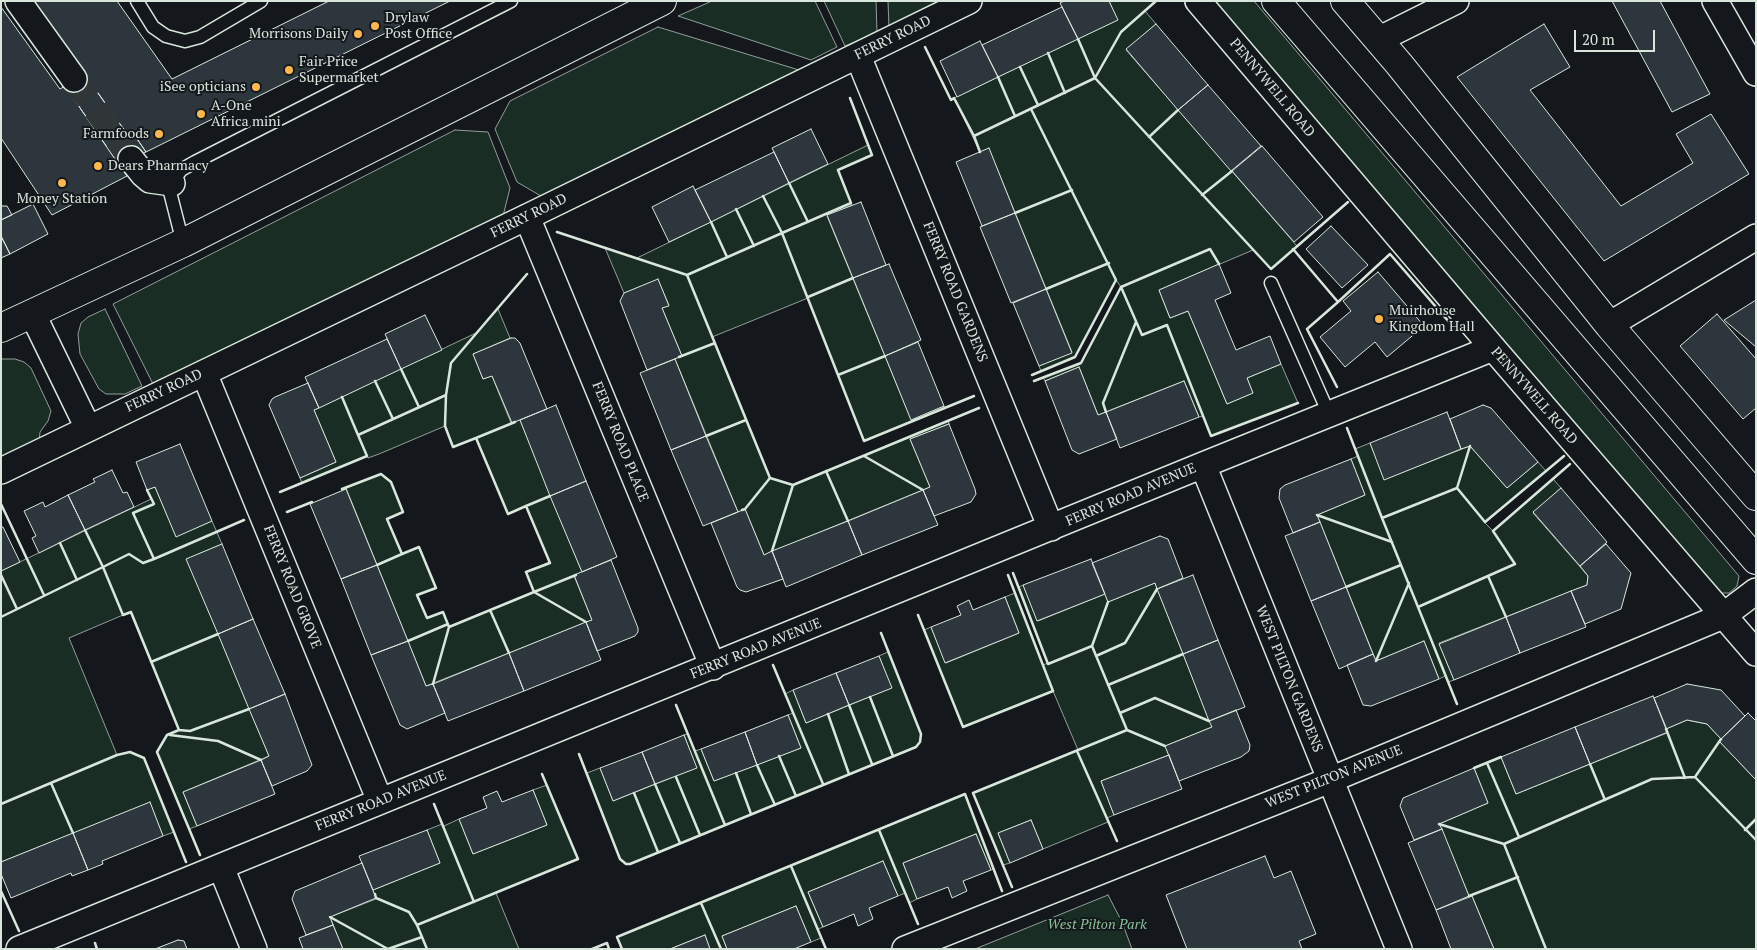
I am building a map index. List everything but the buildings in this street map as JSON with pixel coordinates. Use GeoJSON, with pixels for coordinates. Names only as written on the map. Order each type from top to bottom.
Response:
{"type":"FeatureCollection","features":[{"type":"Feature","properties":{"kind":"street"},"geometry":{"type":"LineString","coordinates":[[18,1],[74,79]]}},
{"type":"Feature","properties":{"kind":"street"},"geometry":{"type":"LineString","coordinates":[[1,328],[183,242],[662,1]]}},
{"type":"Feature","properties":{"kind":"street","name":"FERRY ROAD"},"geometry":{"type":"LineString","coordinates":[[1,470],[527,217],[968,1]]}},
{"type":"Feature","properties":{"kind":"street","name":"PENNYWELL ROAD"},"geometry":{"type":"LineString","coordinates":[[1198,1],[1756,653]]}},
{"type":"Feature","properties":{"kind":"street"},"geometry":{"type":"LineString","coordinates":[[1276,1],[1756,560]]}},
{"type":"Feature","properties":{"kind":"street"},"geometry":{"type":"LineString","coordinates":[[1345,1],[1609,325],[1756,496]]}},
{"type":"Feature","properties":{"kind":"street"},"geometry":{"type":"LineString","coordinates":[[1378,40],[1456,1]]}},
{"type":"Feature","properties":{"kind":"street"},"geometry":{"type":"LineString","coordinates":[[1715,1],[1756,73]]}},
{"type":"Feature","properties":{"kind":"street","name":"FERRY ROAD GARDENS"},"geometry":{"type":"LineString","coordinates":[[858,56],[1051,528]]}},
{"type":"Feature","properties":{"kind":"street"},"geometry":{"type":"LineString","coordinates":[[131,159],[150,180],[172,183]]}},
{"type":"Feature","properties":{"kind":"street","name":"FERRY ROAD PLACE"},"geometry":{"type":"LineString","coordinates":[[527,217],[713,666]]}},
{"type":"Feature","properties":{"kind":"street"},"geometry":{"type":"LineString","coordinates":[[1609,325],[1756,237]]}},
{"type":"Feature","properties":{"kind":"street"},"geometry":{"type":"LineString","coordinates":[[32,313],[88,428]]}},
{"type":"Feature","properties":{"kind":"street","name":"FERRY ROAD AVENUE"},"geometry":{"type":"LineString","coordinates":[[19,949],[1493,348]]}},
{"type":"Feature","properties":{"kind":"street","name":"FERRY ROAD GROVE"},"geometry":{"type":"LineString","coordinates":[[204,372],[380,801]]}},
{"type":"Feature","properties":{"kind":"street","name":"WEST PILTON GARDENS"},"geometry":{"type":"LineString","coordinates":[[1203,465],[1399,949]]}},
{"type":"Feature","properties":{"kind":"street","name":"WEST PILTON AVENUE"},"geometry":{"type":"LineString","coordinates":[[905,949],[1330,780],[1723,616],[1756,591]]}},
{"type":"Feature","properties":{"kind":"street"},"geometry":{"type":"LineString","coordinates":[[221,867],[254,949]]}},
{"type":"Feature","properties":{"kind":"lane"},"geometry":{"type":"LineString","coordinates":[[137,1],[154,27],[166,36],[185,41],[200,37],[262,1]]}},
{"type":"Feature","properties":{"kind":"lane"},"geometry":{"type":"LineString","coordinates":[[183,242],[172,206],[170,192],[172,183],[181,170],[511,1]]}},
{"type":"Feature","properties":{"kind":"lane"},"geometry":{"type":"LineString","coordinates":[[1271,283],[1329,414]]}},
{"type":"Feature","properties":{"kind":"green space"},"geometry":{"type":"Polygon","coordinates":[[[712,1],[815,1],[837,47],[811,60],[678,16],[712,1]]]}},
{"type":"Feature","properties":{"kind":"green space"},"geometry":{"type":"Polygon","coordinates":[[[824,1],[876,1],[877,33],[845,46],[824,1]]]}},
{"type":"Feature","properties":{"kind":"green space"},"geometry":{"type":"Polygon","coordinates":[[[888,1],[942,1],[889,28],[888,1]]]}},
{"type":"Feature","properties":{"kind":"green space"},"geometry":{"type":"Polygon","coordinates":[[[1109,1],[1156,1],[1145,11],[1156,24],[1126,50],[1297,246],[1271,269],[1253,250],[1159,290],[1170,318],[1188,311],[1227,404],[1253,393],[1247,378],[1281,364],[1298,403],[1211,436],[1203,416],[1199,417],[1184,381],[1098,415],[1079,367],[1045,381],[1043,377],[1081,363],[1121,287],[1116,280],[1075,357],[1041,371],[1039,366],[1072,352],[989,149],[980,152],[954,98],[1117,20],[1109,1]]]}},
{"type":"Feature","properties":{"kind":"green space"},"geometry":{"type":"Polygon","coordinates":[[[1215,1],[1254,1],[1739,576],[1737,586],[1729,593],[1718,593],[1711,589],[1215,1]]]}},
{"type":"Feature","properties":{"kind":"green space"},"geometry":{"type":"Polygon","coordinates":[[[658,27],[799,70],[541,196],[517,182],[495,129],[510,101],[658,27]]]}},
{"type":"Feature","properties":{"kind":"green space"},"geometry":{"type":"Polygon","coordinates":[[[455,130],[488,132],[510,188],[503,216],[154,386],[113,304],[455,130]]]}},
{"type":"Feature","properties":{"kind":"green space"},"geometry":{"type":"Polygon","coordinates":[[[868,145],[872,155],[838,170],[852,205],[827,216],[911,419],[944,406],[945,408],[864,441],[808,298],[712,337],[770,478],[793,485],[948,421],[949,424],[910,439],[930,487],[764,555],[745,509],[738,512],[675,359],[682,356],[662,308],[669,305],[658,280],[624,293],[605,248],[637,258],[868,145]]]}},
{"type":"Feature","properties":{"kind":"green space"},"geometry":{"type":"Polygon","coordinates":[[[105,309],[142,386],[125,394],[106,394],[99,389],[80,354],[78,334],[81,323],[88,317],[105,309]]]}},
{"type":"Feature","properties":{"kind":"green space"},"geometry":{"type":"Polygon","coordinates":[[[498,309],[510,338],[473,354],[483,379],[492,376],[511,423],[520,420],[582,572],[574,576],[592,620],[426,686],[346,488],[381,474],[391,482],[403,512],[387,519],[402,554],[419,547],[436,588],[417,596],[427,618],[443,612],[449,627],[534,592],[526,572],[549,562],[526,506],[508,514],[476,438],[453,447],[445,426],[379,454],[368,458],[367,456],[302,483],[300,478],[336,462],[314,410],[476,333],[498,309]]]}},
{"type":"Feature","properties":{"kind":"green space"},"geometry":{"type":"Polygon","coordinates":[[[1,359],[15,359],[24,362],[31,368],[51,411],[48,421],[40,432],[39,442],[1,460],[1,359]]]}},
{"type":"Feature","properties":{"kind":"green space"},"geometry":{"type":"Polygon","coordinates":[[[1370,443],[1385,479],[1470,446],[1507,488],[1538,462],[1546,471],[1485,523],[1493,531],[1553,479],[1561,488],[1533,513],[1588,576],[1587,585],[1439,643],[1454,680],[1448,682],[1445,676],[1439,679],[1424,641],[1376,661],[1317,515],[1365,495],[1351,459],[1358,456],[1355,449],[1370,443]]]}},
{"type":"Feature","properties":{"kind":"green space"},"geometry":{"type":"Polygon","coordinates":[[[155,487],[176,536],[212,521],[222,544],[187,559],[269,756],[183,792],[197,826],[189,829],[157,752],[167,735],[179,730],[130,612],[69,638],[117,755],[130,752],[144,758],[174,832],[163,836],[150,803],[1,862],[1,571],[151,499],[147,490],[155,487]]]}},
{"type":"Feature","properties":{"kind":"green space"},"geometry":{"type":"Polygon","coordinates":[[[1155,583],[1212,727],[1165,746],[1169,755],[1101,781],[1114,815],[1107,818],[1108,822],[1043,849],[1031,820],[998,833],[1010,863],[1003,865],[973,793],[1078,750],[1053,691],[963,727],[924,630],[931,627],[946,663],[1019,633],[1005,597],[1015,593],[1043,665],[1048,663],[1019,587],[1023,585],[1038,621],[1105,594],[1108,602],[1155,583]]]}},
{"type":"Feature","properties":{"kind":"green space"},"geometry":{"type":"Polygon","coordinates":[[[888,652],[921,734],[920,742],[916,747],[630,864],[626,864],[620,859],[587,773],[600,768],[613,801],[696,768],[684,735],[688,734],[695,751],[701,749],[714,781],[801,748],[788,715],[793,713],[785,694],[793,690],[806,723],[891,688],[879,656],[888,652]]]}},
{"type":"Feature","properties":{"kind":"green space"},"geometry":{"type":"Polygon","coordinates":[[[1687,720],[1707,724],[1721,739],[1719,741],[1756,780],[1756,949],[1494,949],[1472,896],[1469,896],[1439,824],[1488,803],[1474,768],[1501,757],[1516,794],[1667,733],[1666,729],[1687,720]]]}},
{"type":"Feature","properties":{"kind":"green space"},"geometry":{"type":"Polygon","coordinates":[[[547,785],[578,859],[496,893],[519,949],[343,949],[330,917],[376,899],[373,890],[440,863],[427,830],[442,824],[444,826],[459,819],[473,854],[547,825],[533,790],[547,785]]]}},
{"type":"Feature","properties":{"kind":"green space"},"geometry":{"type":"Polygon","coordinates":[[[965,794],[994,869],[991,870],[976,834],[903,863],[917,899],[909,903],[905,893],[898,896],[883,861],[808,892],[823,927],[818,929],[821,938],[811,942],[796,906],[722,936],[727,949],[710,949],[705,935],[670,949],[622,949],[617,937],[965,794]]]}},
{"type":"Feature","properties":{"kind":"green space","name":"West Pilton Park"},"geometry":{"type":"Polygon","coordinates":[[[1108,895],[1122,922],[1132,949],[975,949],[1108,895]]]}},
{"type":"Feature","properties":{"kind":"tunnel"},"geometry":{"type":"LineString","coordinates":[[74,79],[131,159]]}},
{"type":"Feature","properties":{"kind":"wall"},"geometry":{"type":"LineString","coordinates":[[925,47],[951,100],[954,98],[974,136],[1095,78],[1121,32],[1156,1]]}},
{"type":"Feature","properties":{"kind":"wall"},"geometry":{"type":"LineString","coordinates":[[1078,39],[1095,78],[1271,269],[1348,202]]}},
{"type":"Feature","properties":{"kind":"wall"},"geometry":{"type":"LineString","coordinates":[[1048,53],[1065,93]]}},
{"type":"Feature","properties":{"kind":"wall"},"geometry":{"type":"LineString","coordinates":[[1020,67],[1038,105]]}},
{"type":"Feature","properties":{"kind":"wall"},"geometry":{"type":"LineString","coordinates":[[998,77],[1015,116]]}},
{"type":"Feature","properties":{"kind":"wall"},"geometry":{"type":"LineString","coordinates":[[763,196],[782,233],[851,203],[838,170],[872,155],[850,98]]}},
{"type":"Feature","properties":{"kind":"wall"},"geometry":{"type":"LineString","coordinates":[[1031,109],[1116,280],[1075,357],[1032,375]]}},
{"type":"Feature","properties":{"kind":"wall"},"geometry":{"type":"LineString","coordinates":[[1149,137],[1178,110]]}},
{"type":"Feature","properties":{"kind":"wall"},"geometry":{"type":"LineString","coordinates":[[974,136],[980,152]]}},
{"type":"Feature","properties":{"kind":"wall"},"geometry":{"type":"LineString","coordinates":[[1202,195],[1232,171]]}},
{"type":"Feature","properties":{"kind":"wall"},"geometry":{"type":"LineString","coordinates":[[789,183],[808,222]]}},
{"type":"Feature","properties":{"kind":"wall"},"geometry":{"type":"LineString","coordinates":[[1015,213],[1072,190]]}},
{"type":"Feature","properties":{"kind":"wall"},"geometry":{"type":"LineString","coordinates":[[736,209],[754,246]]}},
{"type":"Feature","properties":{"kind":"wall"},"geometry":{"type":"LineString","coordinates":[[711,222],[727,257]]}},
{"type":"Feature","properties":{"kind":"wall"},"geometry":{"type":"LineString","coordinates":[[557,232],[687,275]]}},
{"type":"Feature","properties":{"kind":"wall"},"geometry":{"type":"LineString","coordinates":[[974,396],[864,441],[782,233],[687,275],[770,478],[793,485],[979,408]]}},
{"type":"Feature","properties":{"kind":"wall"},"geometry":{"type":"LineString","coordinates":[[1034,381],[1081,363],[1121,287],[1210,249],[1219,264]]}},
{"type":"Feature","properties":{"kind":"wall"},"geometry":{"type":"LineString","coordinates":[[1293,249],[1338,302],[1307,329],[1337,387]]}},
{"type":"Feature","properties":{"kind":"wall"},"geometry":{"type":"LineString","coordinates":[[1338,302],[1390,254],[1456,330]]}},
{"type":"Feature","properties":{"kind":"wall"},"geometry":{"type":"LineString","coordinates":[[1046,289],[1109,263]]}},
{"type":"Feature","properties":{"kind":"wall"},"geometry":{"type":"LineString","coordinates":[[342,489],[381,474],[391,482],[403,512],[387,519],[402,554],[419,547],[436,588],[417,595],[427,618],[443,612],[449,627],[534,592],[526,572],[550,563],[526,506],[508,514],[476,438],[453,447],[445,426],[446,395],[451,363],[527,274]]}},
{"type":"Feature","properties":{"kind":"wall"},"geometry":{"type":"LineString","coordinates":[[808,297],[853,278]]}},
{"type":"Feature","properties":{"kind":"wall"},"geometry":{"type":"LineString","coordinates":[[1121,287],[1142,335],[1167,325],[1211,436],[1298,403]]}},
{"type":"Feature","properties":{"kind":"wall"},"geometry":{"type":"LineString","coordinates":[[1106,412],[1103,403],[1136,322]]}},
{"type":"Feature","properties":{"kind":"wall"},"geometry":{"type":"LineString","coordinates":[[679,357],[715,343]]}},
{"type":"Feature","properties":{"kind":"wall"},"geometry":{"type":"LineString","coordinates":[[838,375],[885,356]]}},
{"type":"Feature","properties":{"kind":"wall"},"geometry":{"type":"LineString","coordinates":[[401,369],[419,407]]}},
{"type":"Feature","properties":{"kind":"wall"},"geometry":{"type":"LineString","coordinates":[[375,381],[393,419]]}},
{"type":"Feature","properties":{"kind":"wall"},"geometry":{"type":"LineString","coordinates":[[280,492],[367,456],[358,435],[446,395]]}},
{"type":"Feature","properties":{"kind":"wall"},"geometry":{"type":"LineString","coordinates":[[342,397],[358,435]]}},
{"type":"Feature","properties":{"kind":"wall"},"geometry":{"type":"LineString","coordinates":[[706,436],[746,420]]}},
{"type":"Feature","properties":{"kind":"wall"},"geometry":{"type":"LineString","coordinates":[[476,438],[515,422]]}},
{"type":"Feature","properties":{"kind":"wall"},"geometry":{"type":"LineString","coordinates":[[1347,428],[1382,518]]}},
{"type":"Feature","properties":{"kind":"wall"},"geometry":{"type":"LineString","coordinates":[[1457,488],[1470,446]]}},
{"type":"Feature","properties":{"kind":"wall"},"geometry":{"type":"LineString","coordinates":[[864,456],[923,490]]}},
{"type":"Feature","properties":{"kind":"wall"},"geometry":{"type":"LineString","coordinates":[[1564,456],[1485,522],[1457,488],[1382,518],[1418,607],[1515,564],[1493,531],[1570,464]]}},
{"type":"Feature","properties":{"kind":"wall"},"geometry":{"type":"LineString","coordinates":[[826,471],[848,521]]}},
{"type":"Feature","properties":{"kind":"wall"},"geometry":{"type":"LineString","coordinates":[[742,510],[745,509],[770,478]]}},
{"type":"Feature","properties":{"kind":"wall"},"geometry":{"type":"LineString","coordinates":[[772,551],[793,485]]}},
{"type":"Feature","properties":{"kind":"wall"},"geometry":{"type":"LineString","coordinates":[[147,490],[154,504],[133,513],[154,559],[244,520]]}},
{"type":"Feature","properties":{"kind":"wall"},"geometry":{"type":"LineString","coordinates":[[526,506],[550,496]]}},
{"type":"Feature","properties":{"kind":"wall"},"geometry":{"type":"LineString","coordinates":[[287,512],[312,502]]}},
{"type":"Feature","properties":{"kind":"wall"},"geometry":{"type":"LineString","coordinates":[[1,504],[44,595]]}},
{"type":"Feature","properties":{"kind":"wall"},"geometry":{"type":"LineString","coordinates":[[1317,515],[1392,542]]}},
{"type":"Feature","properties":{"kind":"wall"},"geometry":{"type":"LineString","coordinates":[[85,530],[103,567],[129,554],[143,563],[154,559]]}},
{"type":"Feature","properties":{"kind":"wall"},"geometry":{"type":"LineString","coordinates":[[60,543],[77,580]]}},
{"type":"Feature","properties":{"kind":"wall"},"geometry":{"type":"LineString","coordinates":[[377,565],[402,554]]}},
{"type":"Feature","properties":{"kind":"wall"},"geometry":{"type":"LineString","coordinates":[[1346,587],[1401,565]]}},
{"type":"Feature","properties":{"kind":"wall"},"geometry":{"type":"LineString","coordinates":[[1,617],[103,567],[123,615],[131,612],[179,730],[167,735],[157,752],[200,855]]}},
{"type":"Feature","properties":{"kind":"wall"},"geometry":{"type":"LineString","coordinates":[[1012,887],[973,793],[1127,730],[1092,646],[1048,664],[1013,573]]}},
{"type":"Feature","properties":{"kind":"wall"},"geometry":{"type":"LineString","coordinates":[[1,575],[17,609]]}},
{"type":"Feature","properties":{"kind":"wall"},"geometry":{"type":"LineString","coordinates":[[534,592],[576,575]]}},
{"type":"Feature","properties":{"kind":"wall"},"geometry":{"type":"LineString","coordinates":[[918,615],[963,727],[1053,691],[1008,575]]}},
{"type":"Feature","properties":{"kind":"wall"},"geometry":{"type":"LineString","coordinates":[[1488,576],[1506,617]]}},
{"type":"Feature","properties":{"kind":"wall"},"geometry":{"type":"LineString","coordinates":[[1376,661],[1409,583]]}},
{"type":"Feature","properties":{"kind":"wall"},"geometry":{"type":"LineString","coordinates":[[1096,656],[1125,643],[1157,589]]}},
{"type":"Feature","properties":{"kind":"wall"},"geometry":{"type":"LineString","coordinates":[[534,592],[586,622]]}},
{"type":"Feature","properties":{"kind":"wall"},"geometry":{"type":"LineString","coordinates":[[1092,646],[1108,602]]}},
{"type":"Feature","properties":{"kind":"wall"},"geometry":{"type":"LineString","coordinates":[[1418,607],[1457,704]]}},
{"type":"Feature","properties":{"kind":"wall"},"geometry":{"type":"LineString","coordinates":[[490,610],[509,653]]}},
{"type":"Feature","properties":{"kind":"wall"},"geometry":{"type":"LineString","coordinates":[[408,641],[448,624]]}},
{"type":"Feature","properties":{"kind":"wall"},"geometry":{"type":"LineString","coordinates":[[433,684],[449,627]]}},
{"type":"Feature","properties":{"kind":"wall"},"geometry":{"type":"LineString","coordinates":[[579,754],[620,859],[626,864],[630,864],[916,747],[920,742],[921,734],[881,633]]}},
{"type":"Feature","properties":{"kind":"wall"},"geometry":{"type":"LineString","coordinates":[[151,662],[218,634]]}},
{"type":"Feature","properties":{"kind":"wall"},"geometry":{"type":"LineString","coordinates":[[1108,685],[1183,654]]}},
{"type":"Feature","properties":{"kind":"wall"},"geometry":{"type":"LineString","coordinates":[[773,665],[823,784]]}},
{"type":"Feature","properties":{"kind":"wall"},"geometry":{"type":"LineString","coordinates":[[870,697],[893,756]]}},
{"type":"Feature","properties":{"kind":"wall"},"geometry":{"type":"LineString","coordinates":[[1120,713],[1155,698],[1209,721]]}},
{"type":"Feature","properties":{"kind":"wall"},"geometry":{"type":"LineString","coordinates":[[676,705],[725,825]]}},
{"type":"Feature","properties":{"kind":"wall"},"geometry":{"type":"LineString","coordinates":[[849,705],[872,764]]}},
{"type":"Feature","properties":{"kind":"wall"},"geometry":{"type":"LineString","coordinates":[[179,730],[190,731],[249,709]]}},
{"type":"Feature","properties":{"kind":"wall"},"geometry":{"type":"LineString","coordinates":[[828,714],[849,774]]}},
{"type":"Feature","properties":{"kind":"wall"},"geometry":{"type":"LineString","coordinates":[[1666,729],[1685,778]]}},
{"type":"Feature","properties":{"kind":"wall"},"geometry":{"type":"LineString","coordinates":[[1127,730],[1165,746]]}},
{"type":"Feature","properties":{"kind":"wall"},"geometry":{"type":"LineString","coordinates":[[170,735],[218,741],[261,760]]}},
{"type":"Feature","properties":{"kind":"wall"},"geometry":{"type":"LineString","coordinates":[[1695,777],[1721,739]]}},
{"type":"Feature","properties":{"kind":"wall"},"geometry":{"type":"LineString","coordinates":[[1077,751],[1117,841]]}},
{"type":"Feature","properties":{"kind":"wall"},"geometry":{"type":"LineString","coordinates":[[1,804],[117,755],[130,752],[144,758],[186,862]]}},
{"type":"Feature","properties":{"kind":"wall"},"geometry":{"type":"LineString","coordinates":[[779,756],[796,796]]}},
{"type":"Feature","properties":{"kind":"wall"},"geometry":{"type":"LineString","coordinates":[[1474,768],[1501,757]]}},
{"type":"Feature","properties":{"kind":"wall"},"geometry":{"type":"LineString","coordinates":[[1487,763],[1519,837]]}},
{"type":"Feature","properties":{"kind":"wall"},"geometry":{"type":"LineString","coordinates":[[1590,764],[1605,800]]}},
{"type":"Feature","properties":{"kind":"wall"},"geometry":{"type":"LineString","coordinates":[[757,765],[775,805]]}},
{"type":"Feature","properties":{"kind":"wall"},"geometry":{"type":"LineString","coordinates":[[736,773],[751,814]]}},
{"type":"Feature","properties":{"kind":"wall"},"geometry":{"type":"LineString","coordinates":[[427,949],[417,925],[578,859],[542,774]]}},
{"type":"Feature","properties":{"kind":"wall"},"geometry":{"type":"LineString","coordinates":[[676,777],[700,835]]}},
{"type":"Feature","properties":{"kind":"wall"},"geometry":{"type":"LineString","coordinates":[[1546,949],[1504,844],[1652,779],[1695,777],[1756,840]]}},
{"type":"Feature","properties":{"kind":"wall"},"geometry":{"type":"LineString","coordinates":[[51,783],[73,833]]}},
{"type":"Feature","properties":{"kind":"wall"},"geometry":{"type":"LineString","coordinates":[[655,784],[680,843]]}},
{"type":"Feature","properties":{"kind":"wall"},"geometry":{"type":"LineString","coordinates":[[634,793],[658,852]]}},
{"type":"Feature","properties":{"kind":"wall"},"geometry":{"type":"LineString","coordinates":[[622,949],[617,937],[965,794],[1002,891]]}},
{"type":"Feature","properties":{"kind":"wall"},"geometry":{"type":"LineString","coordinates":[[434,804],[474,902]]}},
{"type":"Feature","properties":{"kind":"wall"},"geometry":{"type":"LineString","coordinates":[[1745,830],[1756,819]]}},
{"type":"Feature","properties":{"kind":"wall"},"geometry":{"type":"LineString","coordinates":[[1439,824],[1504,844]]}},
{"type":"Feature","properties":{"kind":"wall"},"geometry":{"type":"LineString","coordinates":[[879,830],[918,924]]}},
{"type":"Feature","properties":{"kind":"wall"},"geometry":{"type":"LineString","coordinates":[[791,866],[826,949]]}},
{"type":"Feature","properties":{"kind":"wall"},"geometry":{"type":"LineString","coordinates":[[1469,896],[1518,877]]}},
{"type":"Feature","properties":{"kind":"wall"},"geometry":{"type":"LineString","coordinates":[[1,891],[19,931]]}},
{"type":"Feature","properties":{"kind":"wall"},"geometry":{"type":"LineString","coordinates":[[375,894],[376,898],[409,912],[417,925]]}},
{"type":"Feature","properties":{"kind":"wall"},"geometry":{"type":"LineString","coordinates":[[701,903],[721,949]]}},
{"type":"Feature","properties":{"kind":"wall"},"geometry":{"type":"LineString","coordinates":[[330,917],[388,949],[422,937]]}},
{"type":"Feature","properties":{"kind":"wall"},"geometry":{"type":"LineString","coordinates":[[95,943],[97,949]]}},
{"type":"Feature","properties":{"kind":"wall"},"geometry":{"type":"LineString","coordinates":[[592,949],[607,943],[609,949]]}},
{"type":"Feature","properties":{"kind":"place","name":"Drylaw Post Office"},"geometry":{"type":"Point","coordinates":[375,26]}},
{"type":"Feature","properties":{"kind":"place","name":"Morrisons Daily"},"geometry":{"type":"Point","coordinates":[358,34]}},
{"type":"Feature","properties":{"kind":"place","name":"Fair Price Supermarket"},"geometry":{"type":"Point","coordinates":[289,70]}},
{"type":"Feature","properties":{"kind":"place","name":"iSee opticians"},"geometry":{"type":"Point","coordinates":[256,87]}},
{"type":"Feature","properties":{"kind":"place","name":"A-One Africa mini"},"geometry":{"type":"Point","coordinates":[201,114]}},
{"type":"Feature","properties":{"kind":"place","name":"Farmfoods"},"geometry":{"type":"Point","coordinates":[159,134]}},
{"type":"Feature","properties":{"kind":"place","name":"Dears Pharmacy"},"geometry":{"type":"Point","coordinates":[98,166]}},
{"type":"Feature","properties":{"kind":"place","name":"Money Station"},"geometry":{"type":"Point","coordinates":[62,183]}},
{"type":"Feature","properties":{"kind":"place","name":"Muirhouse Kingdom Hall"},"geometry":{"type":"Point","coordinates":[1379,319]}}]}
